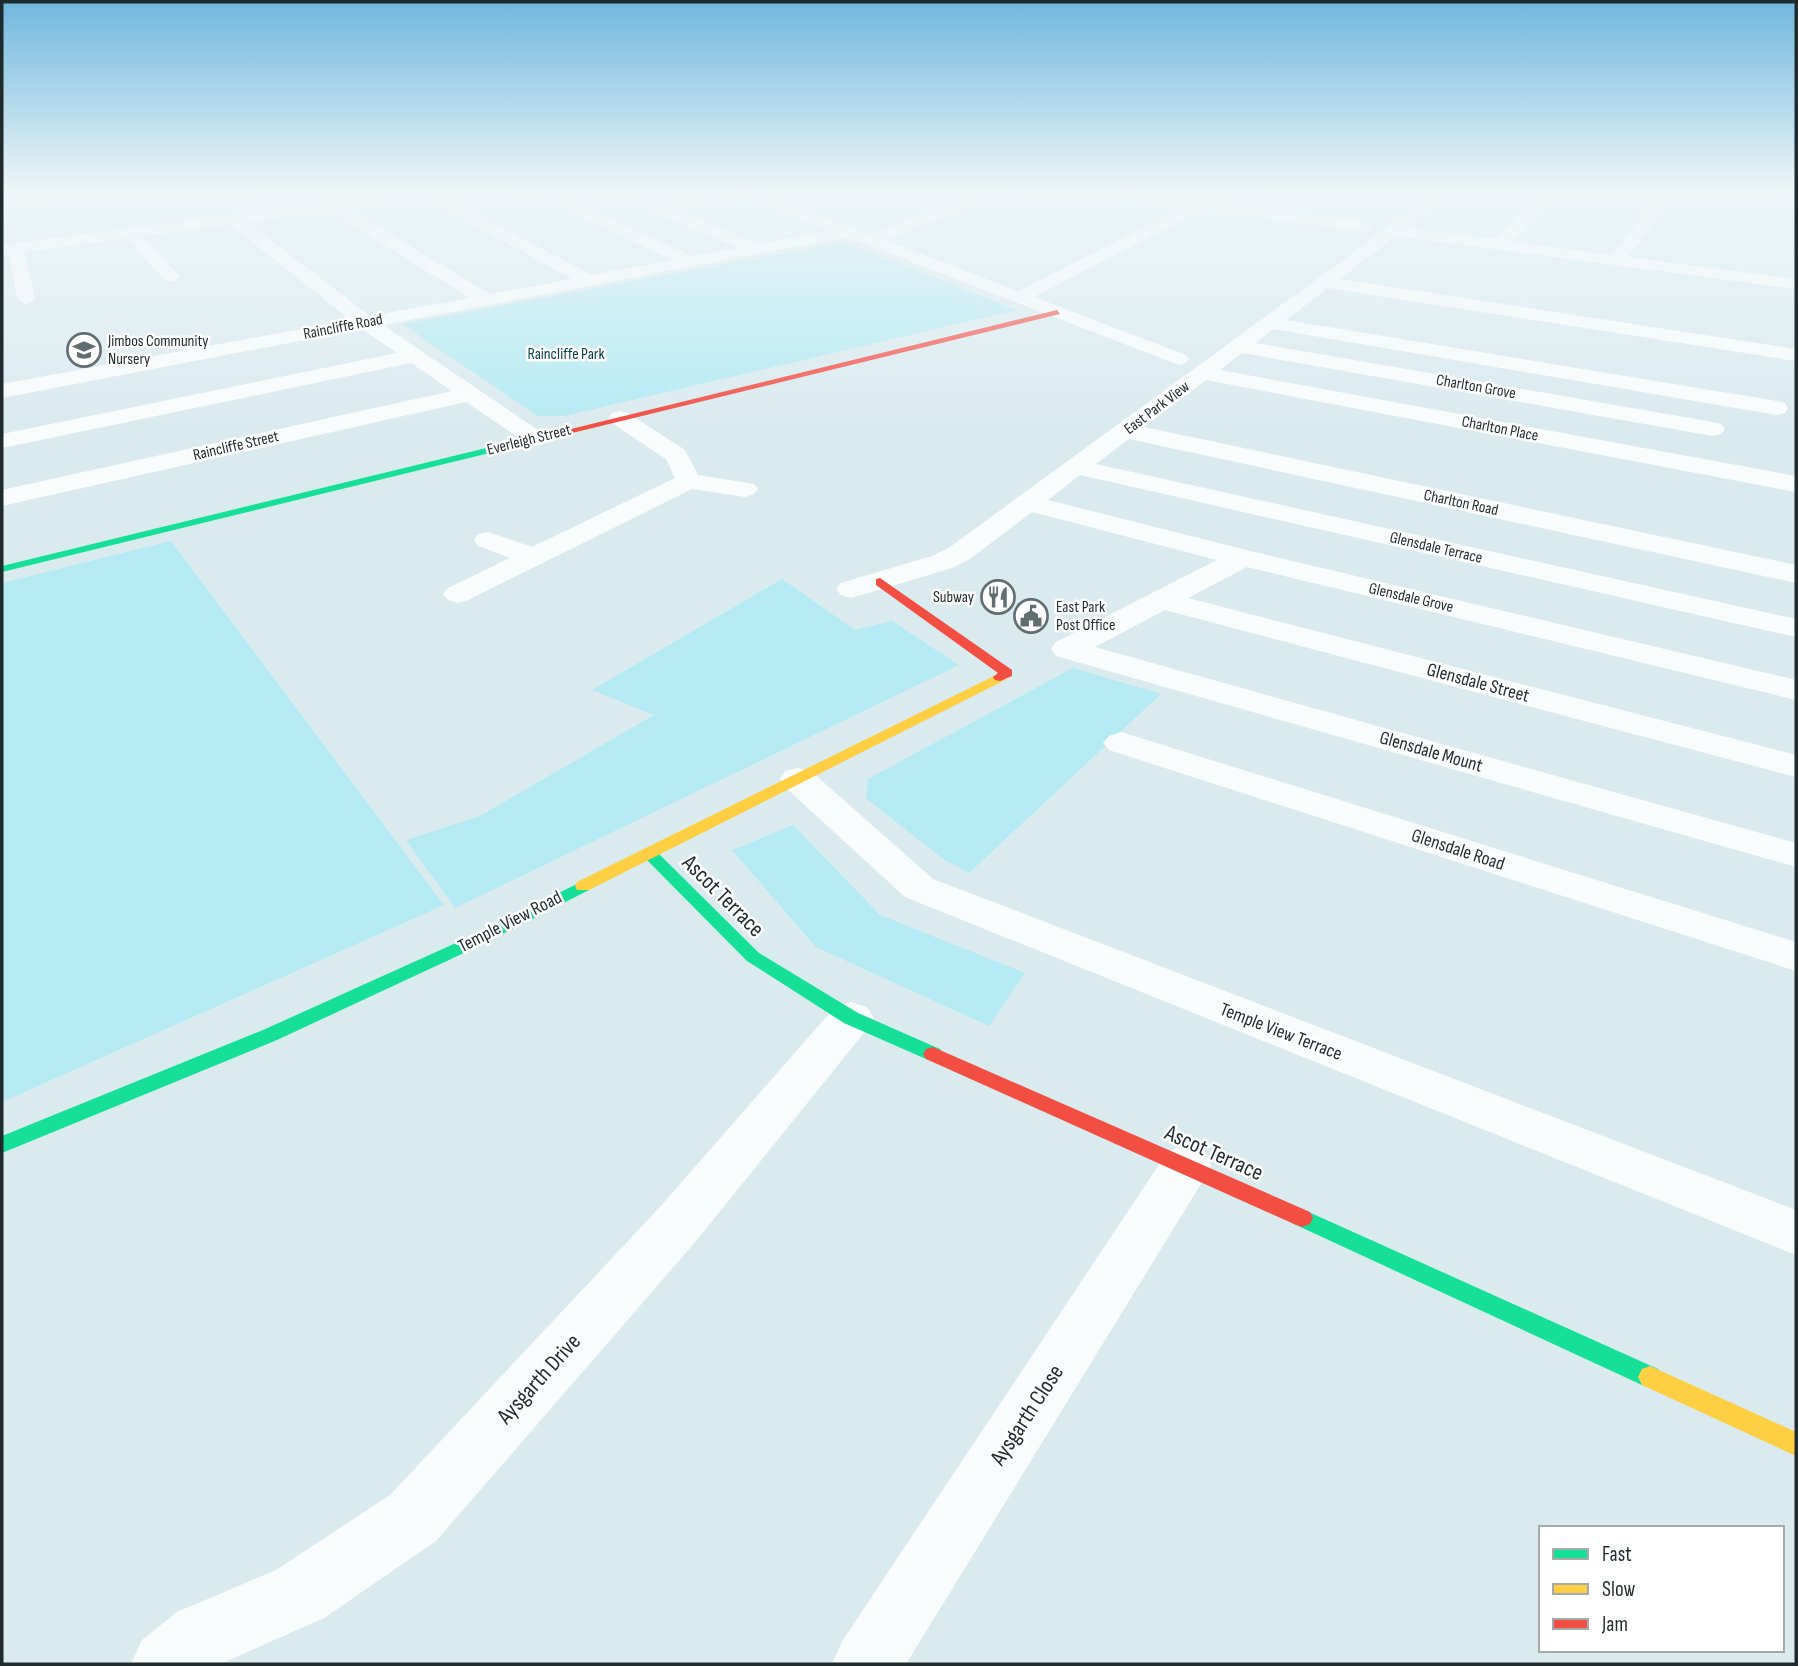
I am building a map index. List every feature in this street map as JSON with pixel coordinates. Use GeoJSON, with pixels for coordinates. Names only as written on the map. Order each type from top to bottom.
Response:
{"type":"FeatureCollection","features":[{"type":"Feature","properties":{"kind":"street"},"geometry":{"type":"LineString","coordinates":[[16,270],[26,299]]}},
{"type":"Feature","properties":{"kind":"street"},"geometry":{"type":"LineString","coordinates":[[166,270],[172,277]]}},
{"type":"Feature","properties":{"kind":"street"},"geometry":{"type":"LineString","coordinates":[[292,270],[536,439]]}},
{"type":"Feature","properties":{"kind":"street"},"geometry":{"type":"LineString","coordinates":[[438,270],[487,300]]}},
{"type":"Feature","properties":{"kind":"street"},"geometry":{"type":"LineString","coordinates":[[570,270],[590,281]]}},
{"type":"Feature","properties":{"kind":"street","name":"Raincliffe Road"},"geometry":{"type":"LineString","coordinates":[[2,391],[649,270]]}},
{"type":"Feature","properties":{"kind":"street"},"geometry":{"type":"LineString","coordinates":[[946,270],[1179,359]]}},
{"type":"Feature","properties":{"kind":"street"},"geometry":{"type":"LineString","coordinates":[[1018,298],[1073,270]]}},
{"type":"Feature","properties":{"kind":"street","name":"East Park View"},"geometry":{"type":"LineString","coordinates":[[851,589],[942,562],[960,553],[1340,270]]}},
{"type":"Feature","properties":{"kind":"street"},"geometry":{"type":"LineString","coordinates":[[1690,270],[1796,284]]}},
{"type":"Feature","properties":{"kind":"street"},"geometry":{"type":"LineString","coordinates":[[1324,282],[1796,355]]}},
{"type":"Feature","properties":{"kind":"street","name":"Everleigh Street"},"geometry":{"type":"LineString","coordinates":[[2,569],[1057,312]]}},
{"type":"Feature","properties":{"kind":"street"},"geometry":{"type":"LineString","coordinates":[[1270,323],[1777,408]]}},
{"type":"Feature","properties":{"kind":"street","name":"Charlton Grove"},"geometry":{"type":"LineString","coordinates":[[1240,346],[1713,429]]}},
{"type":"Feature","properties":{"kind":"street"},"geometry":{"type":"LineString","coordinates":[[2,441],[415,356]]}},
{"type":"Feature","properties":{"kind":"street","name":"Charlton Place"},"geometry":{"type":"LineString","coordinates":[[1205,373],[1796,484]]}},
{"type":"Feature","properties":{"kind":"street","name":"Raincliffe Street"},"geometry":{"type":"LineString","coordinates":[[2,498],[470,394]]}},
{"type":"Feature","properties":{"kind":"street"},"geometry":{"type":"LineString","coordinates":[[1690,464],[1730,400]]}},
{"type":"Feature","properties":{"kind":"street"},"geometry":{"type":"LineString","coordinates":[[620,418],[676,455],[689,481]]}},
{"type":"Feature","properties":{"kind":"street","name":"Charlton Road"},"geometry":{"type":"LineString","coordinates":[[1127,431],[1796,574]]}},
{"type":"Feature","properties":{"kind":"street","name":"Glensdale Terrace"},"geometry":{"type":"LineString","coordinates":[[1076,467],[1796,628]]}},
{"type":"Feature","properties":{"kind":"street"},"geometry":{"type":"LineString","coordinates":[[458,594],[689,481],[745,489]]}},
{"type":"Feature","properties":{"kind":"street","name":"Glensdale Grove"},"geometry":{"type":"LineString","coordinates":[[1027,503],[1242,558],[1796,690]]}},
{"type":"Feature","properties":{"kind":"street"},"geometry":{"type":"LineString","coordinates":[[488,540],[534,557]]}},
{"type":"Feature","properties":{"kind":"street"},"geometry":{"type":"LineString","coordinates":[[1161,600],[1242,558]]}},
{"type":"Feature","properties":{"kind":"street","name":"Temple View Road"},"geometry":{"type":"LineString","coordinates":[[2,1145],[270,1035],[473,942],[1007,673],[880,582]]}},
{"type":"Feature","properties":{"kind":"street","name":"Glensdale Mount"},"geometry":{"type":"LineString","coordinates":[[1161,600],[1067,649],[1796,855]]}},
{"type":"Feature","properties":{"kind":"street","name":"Glensdale Street"},"geometry":{"type":"LineString","coordinates":[[1161,600],[1796,766]]}},
{"type":"Feature","properties":{"kind":"street","name":"Glensdale Road"},"geometry":{"type":"LineString","coordinates":[[1121,743],[1796,957]]}},
{"type":"Feature","properties":{"kind":"street","name":"Temple View Terrace"},"geometry":{"type":"LineString","coordinates":[[798,779],[919,888],[1796,1233]]}},
{"type":"Feature","properties":{"kind":"street","name":"Ascot Terrace"},"geometry":{"type":"LineString","coordinates":[[649,853],[753,957],[851,1018],[1186,1165],[1796,1444]]}},
{"type":"Feature","properties":{"kind":"street","name":"Aysgarth Drive"},"geometry":{"type":"LineString","coordinates":[[166,1664],[201,1636],[300,1594],[414,1518],[678,1224],[851,1018]]}},
{"type":"Feature","properties":{"kind":"street","name":"Aysgarth Close"},"geometry":{"type":"LineString","coordinates":[[867,1664],[1186,1165]]}},
{"type":"Feature","properties":{"kind":"green space","name":"Raincliffe Park"},"geometry":{"type":"Polygon","coordinates":[[[694,270],[914,270],[1017,310],[564,416],[538,416],[402,324],[694,270]]]}},
{"type":"Feature","properties":{"kind":"green space"},"geometry":{"type":"Polygon","coordinates":[[[171,541],[444,905],[2,1102],[2,583],[171,541]]]}},
{"type":"Feature","properties":{"kind":"green space"},"geometry":{"type":"Polygon","coordinates":[[[782,579],[855,630],[892,621],[959,665],[455,908],[406,840],[480,816],[654,715],[592,690],[782,579]]]}},
{"type":"Feature","properties":{"kind":"green space"},"geometry":{"type":"Polygon","coordinates":[[[1073,668],[1161,694],[969,873],[943,859],[866,798],[868,779],[1073,668]]]}},
{"type":"Feature","properties":{"kind":"green space"},"geometry":{"type":"Polygon","coordinates":[[[793,825],[880,915],[1025,973],[989,1026],[816,947],[732,850],[793,825]]]}},
{"type":"Feature","properties":{"kind":"traffic: fast"},"geometry":{"type":"LineString","coordinates":[[2,569],[527,441]]}},
{"type":"Feature","properties":{"kind":"traffic: fast"},"geometry":{"type":"LineString","coordinates":[[649,853],[753,957],[851,1018],[933,1054]]}},
{"type":"Feature","properties":{"kind":"traffic: fast"},"geometry":{"type":"LineString","coordinates":[[2,1145],[270,1035],[473,942],[583,886]]}},
{"type":"Feature","properties":{"kind":"traffic: fast"},"geometry":{"type":"LineString","coordinates":[[1302,1218],[1650,1377]]}},
{"type":"Feature","properties":{"kind":"traffic: slow"},"geometry":{"type":"LineString","coordinates":[[583,886],[1000,677]]}},
{"type":"Feature","properties":{"kind":"traffic: slow"},"geometry":{"type":"LineString","coordinates":[[1650,1377],[1796,1444]]}},
{"type":"Feature","properties":{"kind":"traffic: jam"},"geometry":{"type":"LineString","coordinates":[[527,441],[1057,312]]}},
{"type":"Feature","properties":{"kind":"traffic: jam"},"geometry":{"type":"LineString","coordinates":[[880,582],[1007,673],[1000,677]]}},
{"type":"Feature","properties":{"kind":"traffic: jam"},"geometry":{"type":"LineString","coordinates":[[933,1054],[1302,1218]]}},
{"type":"Feature","properties":{"kind":"place","name":"Jimbos Community Nursery"},"geometry":{"type":"Point","coordinates":[84,350]}},
{"type":"Feature","properties":{"kind":"place","name":"Subway"},"geometry":{"type":"Point","coordinates":[998,597]}},
{"type":"Feature","properties":{"kind":"place","name":"East Park Post Office"},"geometry":{"type":"Point","coordinates":[1031,616]}}]}
